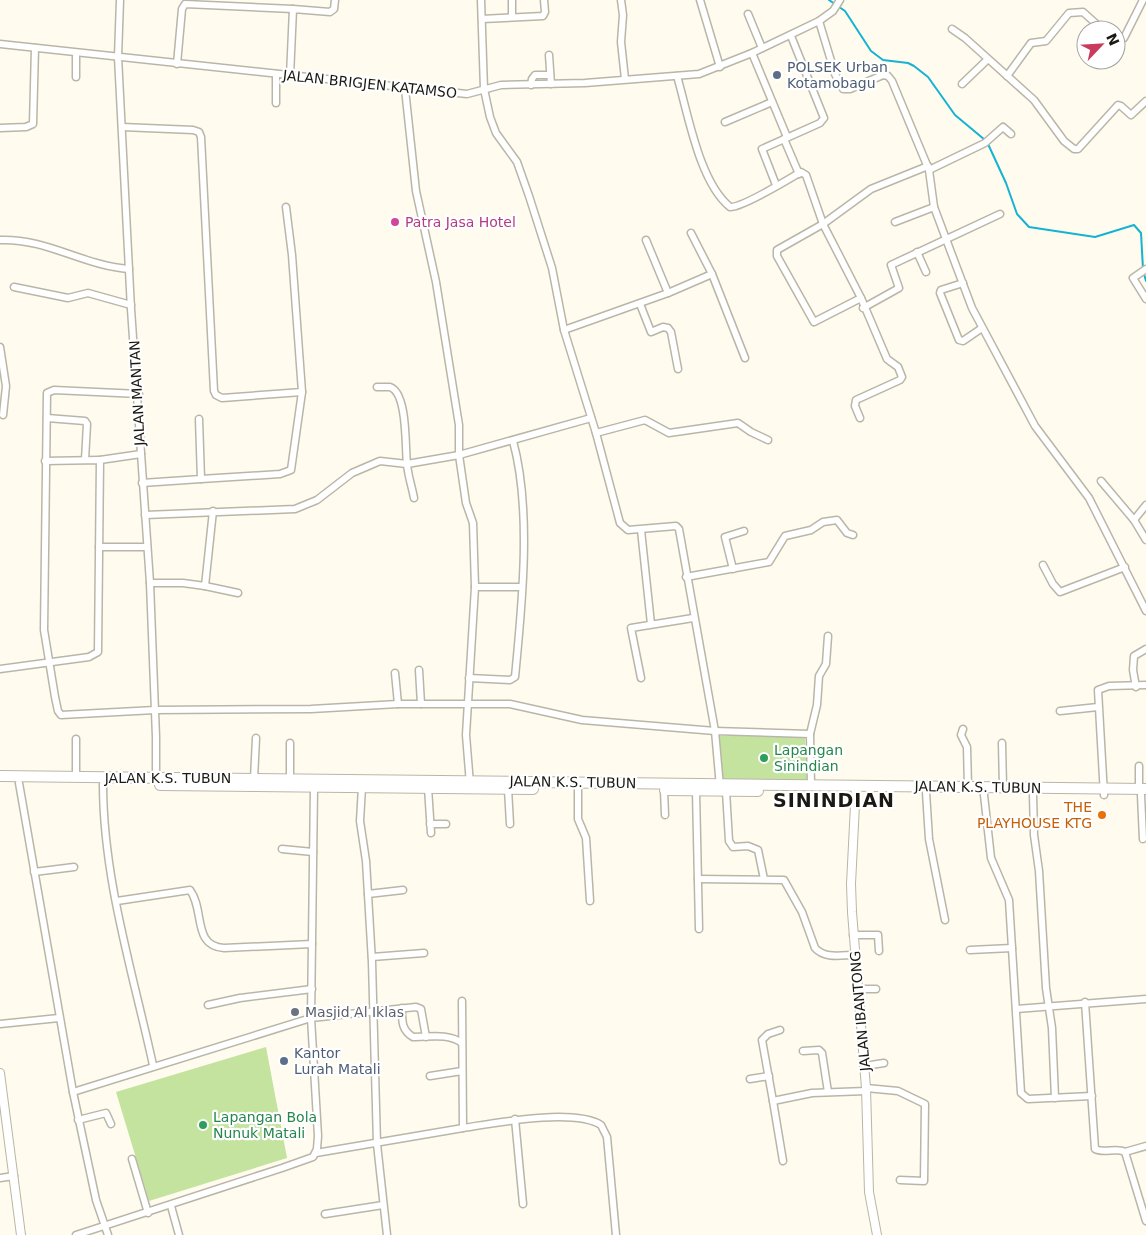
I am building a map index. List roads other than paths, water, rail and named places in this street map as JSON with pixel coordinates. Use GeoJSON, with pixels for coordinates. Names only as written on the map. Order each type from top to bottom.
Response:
{"type":"FeatureCollection","features":[{"type":"Feature","properties":{"kind":"highway","name":"JALAN K.S. TUBUN"},"geometry":{"type":"LineString","coordinates":[[0,776],[76,777],[156,782],[314,787],[428,788],[470,785],[508,789],[696,790],[811,785],[926,792],[963,789]]}},
{"type":"Feature","properties":{"kind":"highway","name":"JALAN K.S. TUBUN"},"geometry":{"type":"LineString","coordinates":[[0,782],[104,784],[254,778],[470,785],[963,789],[1033,794],[1143,792]]}},
{"type":"Feature","properties":{"kind":"highway","name":"JALAN K.S. TUBUN"},"geometry":{"type":"LineString","coordinates":[[984,790],[1003,787],[1104,792]]}},
{"type":"Feature","properties":{"kind":"street","name":"JALAN MANTAN"},"geometry":{"type":"LineString","coordinates":[[120,0],[118,57],[131,305],[139,394],[142,483],[150,582],[156,782]]}},
{"type":"Feature","properties":{"kind":"street"},"geometry":{"type":"LineString","coordinates":[[177,64],[182,9],[185,4],[330,12],[334,10],[335,0]]}},
{"type":"Feature","properties":{"kind":"street"},"geometry":{"type":"LineString","coordinates":[[481,0],[484,90],[496,133],[516,162],[529,196],[552,268],[564,330],[596,433],[620,523],[628,530],[676,526],[682,542],[693,618],[715,731],[729,842],[733,847],[748,846],[758,850],[764,879]]}},
{"type":"Feature","properties":{"kind":"street"},"geometry":{"type":"LineString","coordinates":[[512,0],[512,17]]}},
{"type":"Feature","properties":{"kind":"street"},"geometry":{"type":"LineString","coordinates":[[482,18],[543,16],[545,12],[544,0]]}},
{"type":"Feature","properties":{"kind":"street"},"geometry":{"type":"LineString","coordinates":[[621,0],[625,79]]}},
{"type":"Feature","properties":{"kind":"street"},"geometry":{"type":"LineString","coordinates":[[700,0],[720,67]]}},
{"type":"Feature","properties":{"kind":"street","name":"JALAN BRIGJEN KATAMSO"},"geometry":{"type":"LineString","coordinates":[[0,44],[405,89],[471,94],[501,85],[551,84],[699,74],[720,67],[791,36],[833,11],[840,0]]}},
{"type":"Feature","properties":{"kind":"street"},"geometry":{"type":"LineString","coordinates":[[1126,34],[1143,0]]}},
{"type":"Feature","properties":{"kind":"street"},"geometry":{"type":"LineString","coordinates":[[290,76],[293,9]]}},
{"type":"Feature","properties":{"kind":"street"},"geometry":{"type":"LineString","coordinates":[[1007,76],[1031,43],[1046,41],[1069,13],[1083,12],[1092,20]]}},
{"type":"Feature","properties":{"kind":"street"},"geometry":{"type":"LineString","coordinates":[[748,14],[762,48]]}},
{"type":"Feature","properties":{"kind":"street"},"geometry":{"type":"LineString","coordinates":[[819,21],[835,74],[843,89],[850,89],[883,75],[890,78],[929,168],[934,207],[982,328],[1035,426],[1090,498],[1146,610]]}},
{"type":"Feature","properties":{"kind":"street"},"geometry":{"type":"LineString","coordinates":[[952,29],[1034,100],[1064,141],[1076,150],[1118,105],[1131,115],[1146,101]]}},
{"type":"Feature","properties":{"kind":"street"},"geometry":{"type":"LineString","coordinates":[[776,185],[761,150],[820,123],[824,118],[791,36]]}},
{"type":"Feature","properties":{"kind":"street"},"geometry":{"type":"LineString","coordinates":[[0,128],[26,127],[33,124],[35,48]]}},
{"type":"Feature","properties":{"kind":"street"},"geometry":{"type":"LineString","coordinates":[[76,53],[76,77]]}},
{"type":"Feature","properties":{"kind":"street"},"geometry":{"type":"LineString","coordinates":[[752,53],[799,174]]}},
{"type":"Feature","properties":{"kind":"street"},"geometry":{"type":"LineString","coordinates":[[549,55],[551,84]]}},
{"type":"Feature","properties":{"kind":"street"},"geometry":{"type":"LineString","coordinates":[[962,84],[988,59]]}},
{"type":"Feature","properties":{"kind":"street"},"geometry":{"type":"LineString","coordinates":[[276,74],[276,103]]}},
{"type":"Feature","properties":{"kind":"street"},"geometry":{"type":"LineString","coordinates":[[532,85],[532,79],[535,75],[550,75]]}},
{"type":"Feature","properties":{"kind":"street"},"geometry":{"type":"LineString","coordinates":[[677,76],[701,159],[722,199],[730,207],[736,207],[804,172],[810,184],[823,224],[861,298],[863,308],[887,359],[898,367],[902,376],[900,380],[856,400],[855,406],[860,418]]}},
{"type":"Feature","properties":{"kind":"street"},"geometry":{"type":"LineString","coordinates":[[405,89],[416,191],[436,282],[459,425],[459,455],[466,503],[473,523],[475,587],[466,703],[466,735],[470,785]]}},
{"type":"Feature","properties":{"kind":"street"},"geometry":{"type":"LineString","coordinates":[[725,122],[772,102]]}},
{"type":"Feature","properties":{"kind":"street"},"geometry":{"type":"LineString","coordinates":[[122,127],[193,130],[198,132],[201,138],[214,387],[216,395],[222,398],[302,392]]}},
{"type":"Feature","properties":{"kind":"street"},"geometry":{"type":"LineString","coordinates":[[861,298],[814,322],[778,256],[777,250],[823,224],[870,189],[929,168],[988,141],[1003,127],[1011,134]]}},
{"type":"Feature","properties":{"kind":"street"},"geometry":{"type":"LineString","coordinates":[[142,483],[280,474],[291,470],[302,392],[293,264],[286,207]]}},
{"type":"Feature","properties":{"kind":"street"},"geometry":{"type":"LineString","coordinates":[[895,222],[934,207]]}},
{"type":"Feature","properties":{"kind":"street"},"geometry":{"type":"LineString","coordinates":[[863,308],[898,291],[899,286],[891,266],[946,238],[1000,214]]}},
{"type":"Feature","properties":{"kind":"street"},"geometry":{"type":"LineString","coordinates":[[692,233],[712,274],[745,358]]}},
{"type":"Feature","properties":{"kind":"street"},"geometry":{"type":"LineString","coordinates":[[0,240],[31,241],[106,266],[129,269]]}},
{"type":"Feature","properties":{"kind":"street"},"geometry":{"type":"LineString","coordinates":[[646,240],[668,293]]}},
{"type":"Feature","properties":{"kind":"street"},"geometry":{"type":"LineString","coordinates":[[917,252],[926,272]]}},
{"type":"Feature","properties":{"kind":"street"},"geometry":{"type":"LineString","coordinates":[[1143,270],[1133,278],[1146,299]]}},
{"type":"Feature","properties":{"kind":"street"},"geometry":{"type":"LineString","coordinates":[[564,330],[640,304],[712,274]]}},
{"type":"Feature","properties":{"kind":"street"},"geometry":{"type":"LineString","coordinates":[[963,283],[940,290],[940,293],[960,340],[963,341],[982,328]]}},
{"type":"Feature","properties":{"kind":"street"},"geometry":{"type":"LineString","coordinates":[[14,287],[68,298],[88,294],[131,305]]}},
{"type":"Feature","properties":{"kind":"street"},"geometry":{"type":"LineString","coordinates":[[640,304],[651,332],[663,327],[668,328],[671,332],[678,369]]}},
{"type":"Feature","properties":{"kind":"street"},"geometry":{"type":"LineString","coordinates":[[0,347],[6,386],[4,415]]}},
{"type":"Feature","properties":{"kind":"street"},"geometry":{"type":"LineString","coordinates":[[378,387],[390,387],[397,393],[406,427],[407,464],[414,498]]}},
{"type":"Feature","properties":{"kind":"street"},"geometry":{"type":"LineString","coordinates":[[139,394],[50,390],[47,393],[43,619],[48,661],[58,712],[61,715],[155,710],[311,709],[398,704],[510,704],[582,720],[715,731],[810,734]]}},
{"type":"Feature","properties":{"kind":"street"},"geometry":{"type":"LineString","coordinates":[[47,418],[85,421],[87,424],[85,460]]}},
{"type":"Feature","properties":{"kind":"street"},"geometry":{"type":"LineString","coordinates":[[144,515],[300,508],[326,494],[347,476],[380,461],[407,464],[459,455],[591,418]]}},
{"type":"Feature","properties":{"kind":"street"},"geometry":{"type":"LineString","coordinates":[[199,419],[201,479]]}},
{"type":"Feature","properties":{"kind":"street"},"geometry":{"type":"LineString","coordinates":[[596,433],[645,420],[669,433],[734,422],[768,440]]}},
{"type":"Feature","properties":{"kind":"street"},"geometry":{"type":"LineString","coordinates":[[468,678],[510,680],[514,678],[521,587],[523,487],[513,441]]}},
{"type":"Feature","properties":{"kind":"street"},"geometry":{"type":"LineString","coordinates":[[45,461],[100,460],[141,454]]}},
{"type":"Feature","properties":{"kind":"street"},"geometry":{"type":"LineString","coordinates":[[0,669],[48,661],[89,657],[98,652],[100,460]]}},
{"type":"Feature","properties":{"kind":"street"},"geometry":{"type":"LineString","coordinates":[[1102,482],[1134,520],[1146,540]]}},
{"type":"Feature","properties":{"kind":"street"},"geometry":{"type":"LineString","coordinates":[[1134,520],[1146,505]]}},
{"type":"Feature","properties":{"kind":"street"},"geometry":{"type":"LineString","coordinates":[[205,586],[213,511]]}},
{"type":"Feature","properties":{"kind":"street"},"geometry":{"type":"LineString","coordinates":[[686,577],[769,562],[785,536],[811,530],[823,522],[837,520],[847,533],[853,535]]}},
{"type":"Feature","properties":{"kind":"street"},"geometry":{"type":"LineString","coordinates":[[640,530],[651,624]]}},
{"type":"Feature","properties":{"kind":"street"},"geometry":{"type":"LineString","coordinates":[[733,569],[725,538],[744,531]]}},
{"type":"Feature","properties":{"kind":"street"},"geometry":{"type":"LineString","coordinates":[[99,547],[147,547]]}},
{"type":"Feature","properties":{"kind":"street"},"geometry":{"type":"LineString","coordinates":[[1044,565],[1053,584],[1060,592],[1125,568]]}},
{"type":"Feature","properties":{"kind":"street"},"geometry":{"type":"LineString","coordinates":[[150,582],[183,583],[238,593]]}},
{"type":"Feature","properties":{"kind":"street"},"geometry":{"type":"LineString","coordinates":[[475,587],[521,587]]}},
{"type":"Feature","properties":{"kind":"street"},"geometry":{"type":"LineString","coordinates":[[641,678],[631,628],[693,618]]}},
{"type":"Feature","properties":{"kind":"street"},"geometry":{"type":"LineString","coordinates":[[811,785],[810,734],[817,705],[818,676],[826,664],[828,636]]}},
{"type":"Feature","properties":{"kind":"street"},"geometry":{"type":"LineString","coordinates":[[1136,687],[1133,670],[1134,656],[1146,649]]}},
{"type":"Feature","properties":{"kind":"street"},"geometry":{"type":"LineString","coordinates":[[419,670],[421,704]]}},
{"type":"Feature","properties":{"kind":"street"},"geometry":{"type":"LineString","coordinates":[[395,673],[398,704]]}},
{"type":"Feature","properties":{"kind":"street"},"geometry":{"type":"LineString","coordinates":[[1104,792],[1097,693],[1101,688],[1146,685]]}},
{"type":"Feature","properties":{"kind":"street"},"geometry":{"type":"LineString","coordinates":[[1060,711],[1098,707]]}},
{"type":"Feature","properties":{"kind":"street"},"geometry":{"type":"LineString","coordinates":[[963,729],[961,735],[967,747],[963,789]]}},
{"type":"Feature","properties":{"kind":"street"},"geometry":{"type":"LineString","coordinates":[[76,738],[76,777]]}},
{"type":"Feature","properties":{"kind":"street"},"geometry":{"type":"LineString","coordinates":[[254,778],[256,738]]}},
{"type":"Feature","properties":{"kind":"street"},"geometry":{"type":"LineString","coordinates":[[290,743],[290,779]]}},
{"type":"Feature","properties":{"kind":"street"},"geometry":{"type":"LineString","coordinates":[[1002,743],[1003,787]]}},
{"type":"Feature","properties":{"kind":"street"},"geometry":{"type":"LineString","coordinates":[[1140,766],[1143,792],[1143,839]]}},
{"type":"Feature","properties":{"kind":"street"},"geometry":{"type":"LineString","coordinates":[[19,783],[58,1018],[78,1120],[104,1226],[108,1235]]}},
{"type":"Feature","properties":{"kind":"street"},"geometry":{"type":"LineString","coordinates":[[104,784],[106,846],[153,1065]]}},
{"type":"Feature","properties":{"kind":"street"},"geometry":{"type":"LineString","coordinates":[[76,1235],[171,1206],[314,1157],[318,1136],[311,1018],[314,787]]}},
{"type":"Feature","properties":{"kind":"street"},"geometry":{"type":"LineString","coordinates":[[362,787],[360,820],[368,894],[372,957],[377,1144],[387,1235]]}},
{"type":"Feature","properties":{"kind":"street"},"geometry":{"type":"LineString","coordinates":[[428,788],[431,833]]}},
{"type":"Feature","properties":{"kind":"street"},"geometry":{"type":"LineString","coordinates":[[508,789],[510,824]]}},
{"type":"Feature","properties":{"kind":"street"},"geometry":{"type":"LineString","coordinates":[[578,789],[578,819],[586,838],[590,901]]}},
{"type":"Feature","properties":{"kind":"street","name":"JALAN IBANTONG"},"geometry":{"type":"LineString","coordinates":[[856,789],[851,884],[853,935],[866,1090],[869,1192],[877,1235]]}},
{"type":"Feature","properties":{"kind":"street"},"geometry":{"type":"LineString","coordinates":[[664,790],[665,814]]}},
{"type":"Feature","properties":{"kind":"street"},"geometry":{"type":"LineString","coordinates":[[696,790],[699,929]]}},
{"type":"Feature","properties":{"kind":"street"},"geometry":{"type":"LineString","coordinates":[[984,790],[991,858],[1010,900],[1022,1095],[1028,1099],[1092,1096]]}},
{"type":"Feature","properties":{"kind":"street"},"geometry":{"type":"LineString","coordinates":[[926,792],[929,839],[945,920]]}},
{"type":"Feature","properties":{"kind":"street"},"geometry":{"type":"LineString","coordinates":[[1033,794],[1034,834],[1039,871],[1045,980],[1049,1005],[1055,1098]]}},
{"type":"Feature","properties":{"kind":"street"},"geometry":{"type":"LineString","coordinates":[[430,824],[446,824]]}},
{"type":"Feature","properties":{"kind":"street"},"geometry":{"type":"LineString","coordinates":[[282,849],[313,852]]}},
{"type":"Feature","properties":{"kind":"street"},"geometry":{"type":"LineString","coordinates":[[34,872],[74,867]]}},
{"type":"Feature","properties":{"kind":"street"},"geometry":{"type":"LineString","coordinates":[[698,879],[781,879],[787,883],[818,952],[829,956],[855,955]]}},
{"type":"Feature","properties":{"kind":"street"},"geometry":{"type":"LineString","coordinates":[[117,901],[190,890],[194,896],[206,940],[212,946],[224,948],[312,944]]}},
{"type":"Feature","properties":{"kind":"street"},"geometry":{"type":"LineString","coordinates":[[368,894],[404,890]]}},
{"type":"Feature","properties":{"kind":"street"},"geometry":{"type":"LineString","coordinates":[[853,935],[878,935],[879,951]]}},
{"type":"Feature","properties":{"kind":"street"},"geometry":{"type":"LineString","coordinates":[[970,950],[1012,948]]}},
{"type":"Feature","properties":{"kind":"street"},"geometry":{"type":"LineString","coordinates":[[372,957],[424,953]]}},
{"type":"Feature","properties":{"kind":"street"},"geometry":{"type":"LineString","coordinates":[[208,1005],[240,998],[312,989]]}},
{"type":"Feature","properties":{"kind":"street"},"geometry":{"type":"LineString","coordinates":[[858,989],[876,989]]}},
{"type":"Feature","properties":{"kind":"street"},"geometry":{"type":"LineString","coordinates":[[1016,1009],[1146,998]]}},
{"type":"Feature","properties":{"kind":"street"},"geometry":{"type":"LineString","coordinates":[[462,1001],[463,1128]]}},
{"type":"Feature","properties":{"kind":"street"},"geometry":{"type":"LineString","coordinates":[[1085,1002],[1095,1149],[1125,1152],[1146,1146]]}},
{"type":"Feature","properties":{"kind":"street"},"geometry":{"type":"LineString","coordinates":[[73,1092],[153,1065],[311,1018],[402,1008],[421,1009],[426,1037]]}},
{"type":"Feature","properties":{"kind":"street"},"geometry":{"type":"LineString","coordinates":[[402,1008],[404,1030],[413,1037],[446,1036],[455,1038],[462,1043]]}},
{"type":"Feature","properties":{"kind":"street"},"geometry":{"type":"LineString","coordinates":[[0,1024],[58,1018]]}},
{"type":"Feature","properties":{"kind":"street"},"geometry":{"type":"LineString","coordinates":[[780,1030],[768,1034],[762,1040],[783,1161]]}},
{"type":"Feature","properties":{"kind":"street"},"geometry":{"type":"LineString","coordinates":[[803,1051],[819,1050],[822,1053],[828,1092]]}},
{"type":"Feature","properties":{"kind":"street"},"geometry":{"type":"LineString","coordinates":[[864,1066],[884,1063]]}},
{"type":"Feature","properties":{"kind":"street"},"geometry":{"type":"LineString","coordinates":[[430,1076],[462,1071]]}},
{"type":"Feature","properties":{"kind":"street"},"geometry":{"type":"LineString","coordinates":[[0,1073],[21,1235]]}},
{"type":"Feature","properties":{"kind":"street"},"geometry":{"type":"LineString","coordinates":[[750,1079],[769,1076]]}},
{"type":"Feature","properties":{"kind":"street"},"geometry":{"type":"LineString","coordinates":[[772,1101],[828,1092],[866,1090],[898,1091],[925,1104],[924,1181],[900,1180]]}},
{"type":"Feature","properties":{"kind":"street"},"geometry":{"type":"LineString","coordinates":[[78,1120],[106,1113],[110,1124]]}},
{"type":"Feature","properties":{"kind":"street"},"geometry":{"type":"LineString","coordinates":[[316,1153],[515,1119],[581,1118],[601,1125],[606,1137],[616,1235]]}},
{"type":"Feature","properties":{"kind":"street"},"geometry":{"type":"LineString","coordinates":[[515,1119],[523,1204]]}},
{"type":"Feature","properties":{"kind":"street"},"geometry":{"type":"LineString","coordinates":[[1125,1152],[1146,1221]]}},
{"type":"Feature","properties":{"kind":"street"},"geometry":{"type":"LineString","coordinates":[[132,1159],[148,1213]]}},
{"type":"Feature","properties":{"kind":"street"},"geometry":{"type":"LineString","coordinates":[[0,1178],[14,1176]]}},
{"type":"Feature","properties":{"kind":"street"},"geometry":{"type":"LineString","coordinates":[[325,1214],[383,1205]]}},
{"type":"Feature","properties":{"kind":"street"},"geometry":{"type":"LineString","coordinates":[[171,1206],[179,1235]]}},
{"type":"Feature","properties":{"kind":"waterway"},"geometry":{"type":"LineString","coordinates":[[829,0],[845,11],[871,51],[883,60],[908,63],[914,66],[928,77],[955,115],[985,140]]}},
{"type":"Feature","properties":{"kind":"waterway"},"geometry":{"type":"LineString","coordinates":[[988,144],[1006,183],[1017,214],[1029,227],[1095,237],[1134,225],[1141,233],[1143,269]]}},
{"type":"Feature","properties":{"kind":"waterway"},"geometry":{"type":"LineString","coordinates":[[1144,274],[1146,281]]}},
{"type":"Feature","properties":{"kind":"place","name":"POLSEK Urban Kotamobagu"},"geometry":{"type":"Point","coordinates":[777,75]}},
{"type":"Feature","properties":{"kind":"place","name":"Patra Jasa Hotel"},"geometry":{"type":"Point","coordinates":[395,222]}},
{"type":"Feature","properties":{"kind":"place","name":"Lapangan Sinindian"},"geometry":{"type":"Point","coordinates":[764,758]}},
{"type":"Feature","properties":{"kind":"place","name":"THE PLAYHOUSE KTG"},"geometry":{"type":"Point","coordinates":[1102,815]}},
{"type":"Feature","properties":{"kind":"place","name":"Masjid Al Iklas"},"geometry":{"type":"Point","coordinates":[295,1012]}},
{"type":"Feature","properties":{"kind":"place","name":"Kantor Lurah Matali"},"geometry":{"type":"Point","coordinates":[284,1061]}},
{"type":"Feature","properties":{"kind":"place","name":"Lapangan Bola Nunuk Matali"},"geometry":{"type":"Point","coordinates":[203,1125]}},
{"type":"Feature","properties":{"kind":"district","name":"SININDIAN"},"geometry":{"type":"Point","coordinates":[834,800]}}]}
